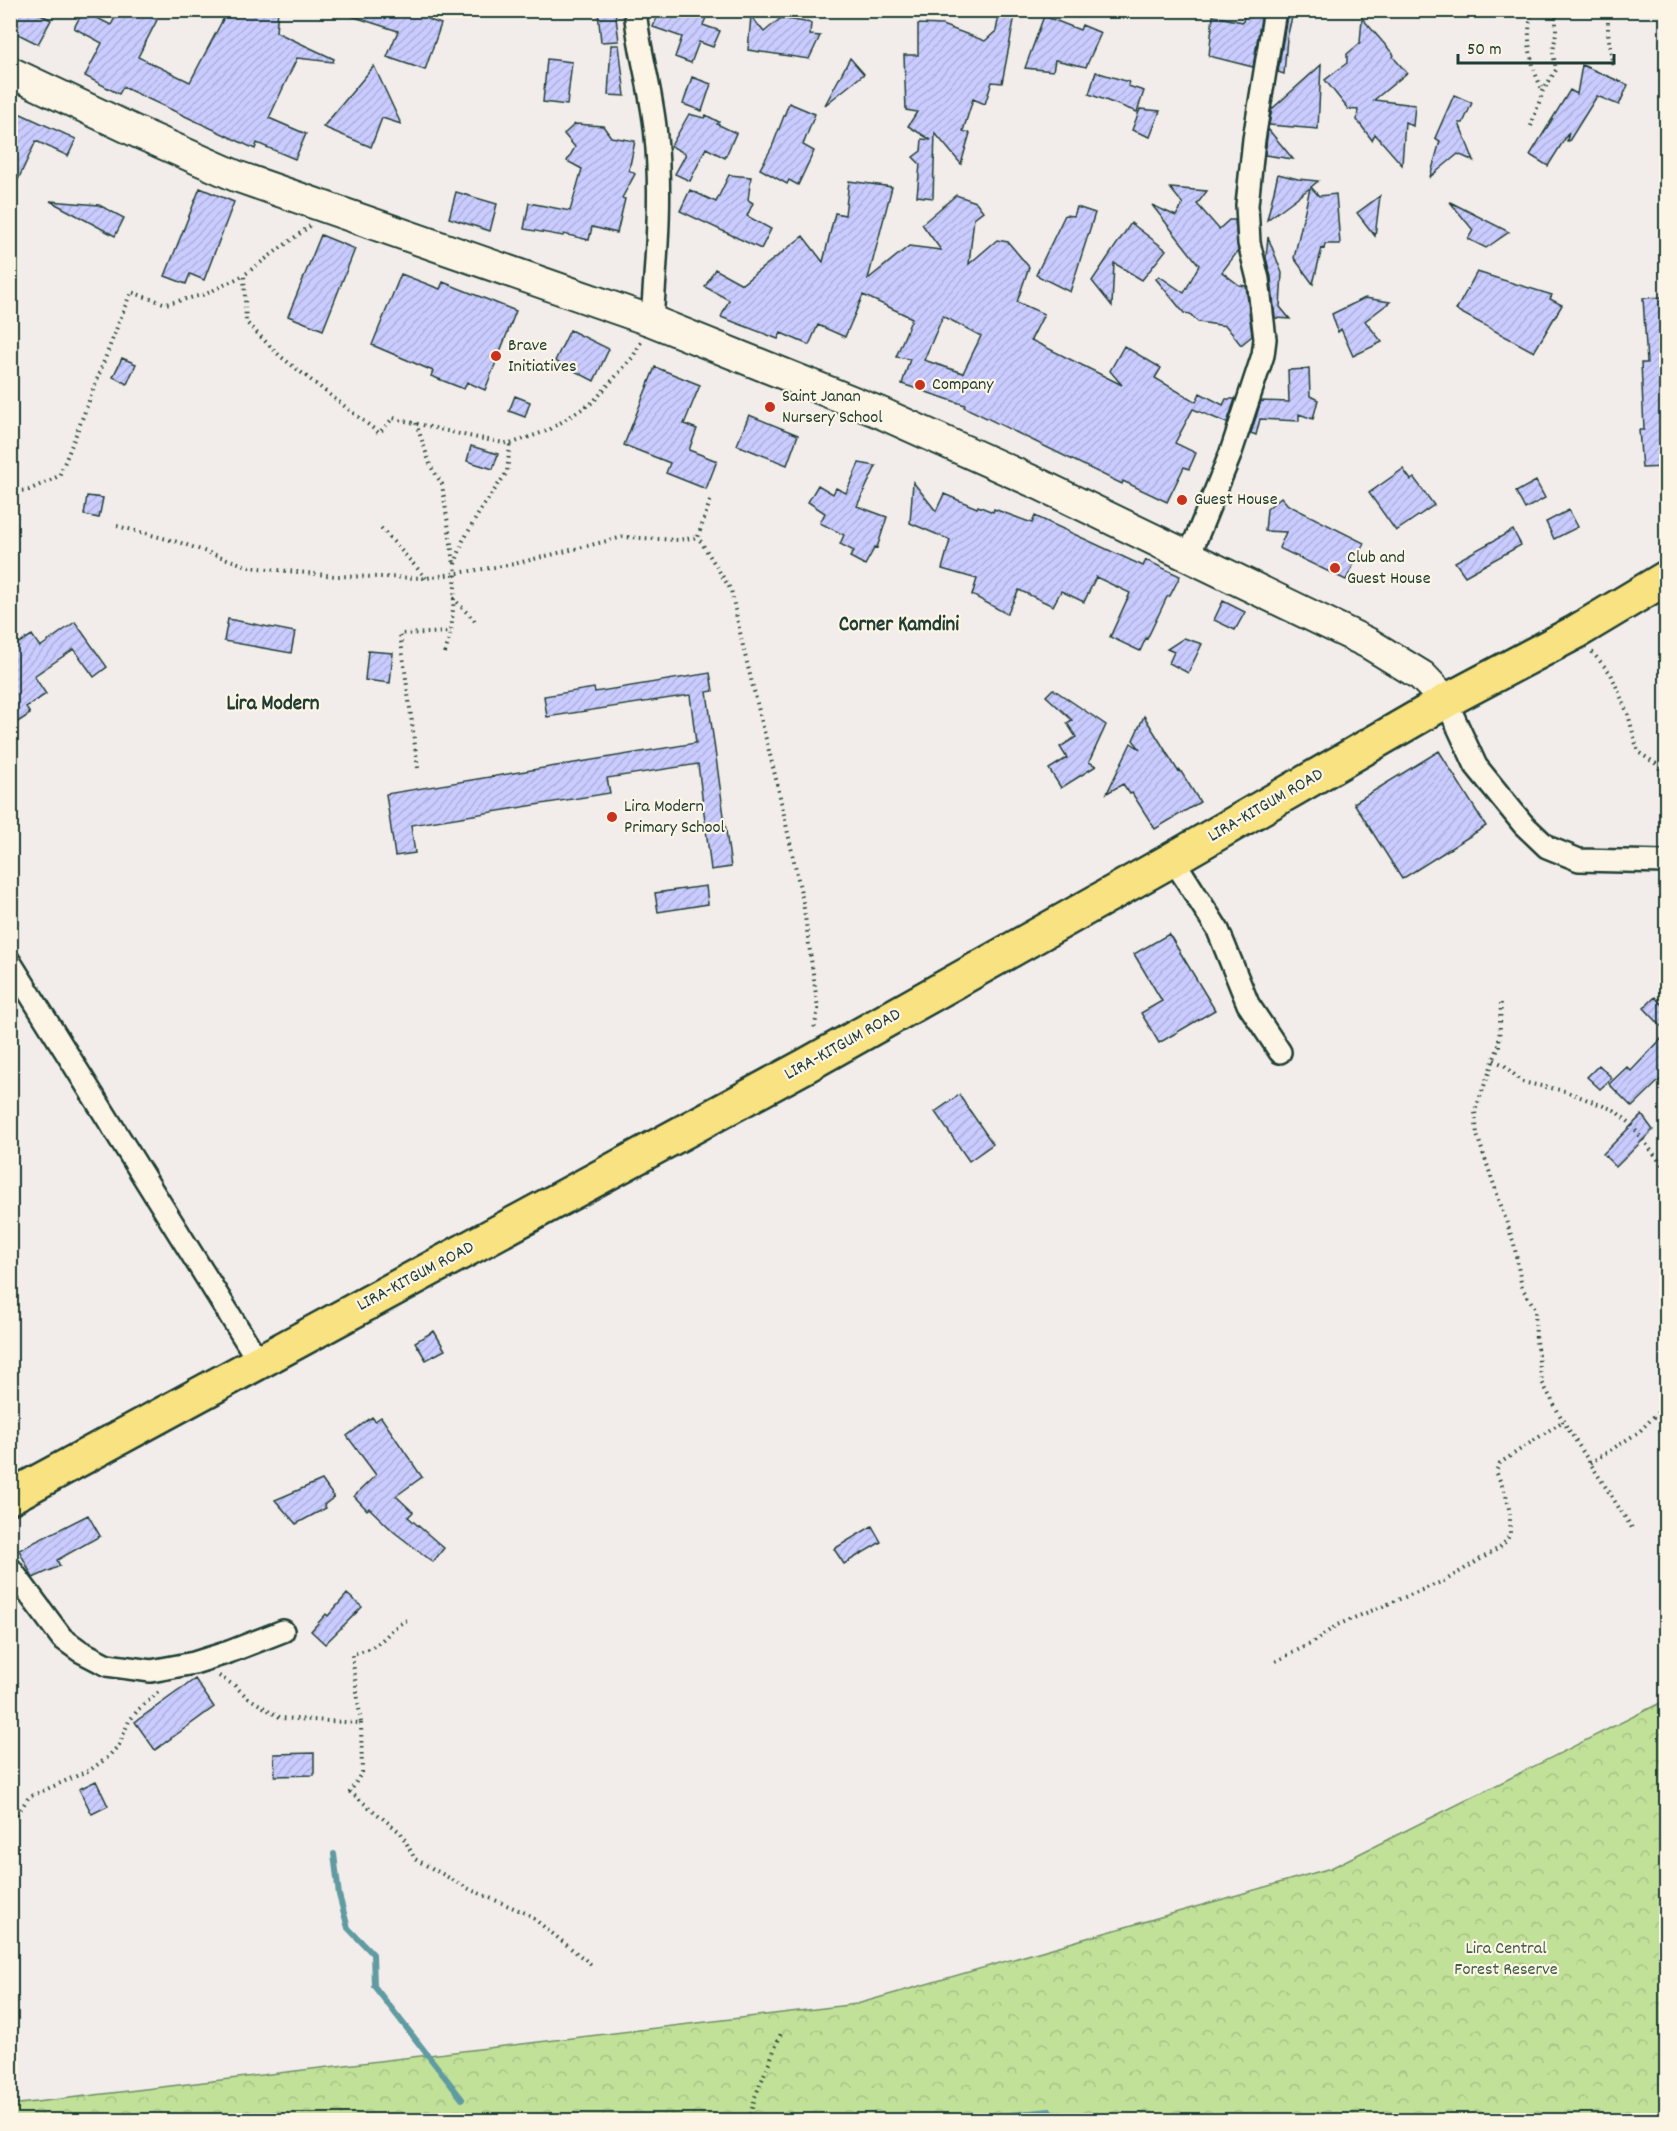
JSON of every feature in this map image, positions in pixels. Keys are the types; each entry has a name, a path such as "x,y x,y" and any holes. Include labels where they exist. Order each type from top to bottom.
{"main road":[{"name":"LIRA-KITGUM ROAD","path":"10,1497 806,1066 1173,859 1446,701 1576,632 1666,578"}],"street":[{"path":"635,10 637,34 656,134 659,174 652,321"},
{"path":"1189,556 1230,455 1263,355 1264,329 1258,279 1249,243 1247,205 1254,139 1275,10"},
{"path":"10,72 225,171 652,321 880,413 1041,485 1368,643 1422,676 1446,701 1476,766 1523,825 1547,847 1579,860 1666,862"},
{"path":"1173,859 1218,930 1248,1004 1280,1052"},
{"path":"10,962 259,1362"},
{"path":"10,1568 62,1638 80,1651 107,1665 151,1671 229,1652 284,1631"}],"path":[{"path":"1533,10 1529,23 1532,62 1543,92"},
{"path":"1531,126 1543,92 1556,70 1553,52 1556,10"},
{"path":"1608,10 1608,32 1613,68"},
{"path":"10,492 28,490 59,476 131,292 166,304 206,294 244,274 332,210"},
{"path":"244,274 246,322 280,356 379,433 393,418 510,444 549,430 593,402 633,357 652,321"},
{"path":"416,423 431,467 442,484 455,564 451,632 445,653"},
{"path":"455,564 463,541 480,510 507,472 510,444"},
{"path":"698,537 711,501"},
{"path":"117,526 178,542 249,567 335,576 427,578 514,564 623,537 678,540 698,537"},
{"path":"381,528 427,578"},
{"path":"698,537 731,590 803,902 818,1009 806,1066"},
{"path":"453,598 475,621"},
{"path":"418,768 400,634 451,632"},
{"path":"1576,632 1611,674 1628,714 1638,752 1655,763 1666,776"},
{"path":"1501,1003 1499,1045 1475,1111 1477,1136 1514,1244 1522,1288 1535,1308 1536,1341 1542,1382 1563,1421 1632,1528"},
{"path":"1494,1059 1504,1065 1522,1083 1564,1091 1614,1110 1630,1122 1666,1170"},
{"path":"1590,1463 1639,1432 1666,1404"},
{"path":"1276,1661 1312,1643 1337,1625 1446,1580 1499,1548 1510,1533 1507,1498 1496,1471 1500,1463 1563,1421"},
{"path":"410,1619 399,1623 371,1648 352,1655 362,1723 362,1772 350,1792 401,1833 415,1859 471,1890 528,1914 593,1966"},
{"path":"194,1662 281,1718 362,1723"},
{"path":"10,1824 29,1797 90,1770 107,1758 119,1745 129,1721 162,1689"},
{"path":"749,2121 755,2097 782,2031"}],"green space":[{"name":"Lira Central Forest Reserve","path":"1666,1700 1666,2120 11,2120 11,2105 857,2004 1331,1868"}],"building":[{"path":"10,10 33,10 51,20 38,44 10,30"},
{"path":"119,10 139,10 157,20 138,57 190,82 228,10 278,10 276,32 334,59 333,62 297,58 269,118 306,134 295,159 257,143 255,149 123,87 119,94 85,76 102,43 74,28 83,11 111,25"},
{"path":"346,10 437,10 427,19 441,24 425,70 387,57 398,31 345,14"},
{"path":"615,10 619,41 601,42 598,12"},
{"path":"660,10 709,10 703,25 720,31 713,47 699,42 691,63 675,57 682,37 653,27"},
{"path":"1000,10 1016,10 1002,83 992,82 985,104 973,99 963,131 970,133 961,164 935,133 933,198 917,196 920,164 913,157 921,151 922,139 931,140 908,126 917,112 906,110 904,55 918,55 918,24 942,25 985,41 996,31"},
{"path":"1245,10 1262,12 1253,67 1209,56 1213,16 1243,22"},
{"path":"751,16 764,32 781,18 811,23 810,35 820,36 809,59 748,50"},
{"path":"1044,16 1080,30 1082,25 1101,33 1086,67 1055,60 1053,71 1025,68"},
{"path":"1287,16 1292,17 1287,38 1284,74 1278,72"},
{"path":"1362,18 1407,73 1374,100 1415,105 1413,126 1405,122 1402,165 1375,134 1372,140 1357,120 1358,110 1348,109 1325,80 1347,63 1347,54 1360,43"},
{"path":"611,45 619,45 625,96 608,95"},
{"path":"850,58 864,74 825,105"},
{"path":"547,59 572,62 567,105 543,102"},
{"path":"1321,65 1318,129 1269,125 1272,109"},
{"path":"1582,65 1628,85 1619,105 1597,96 1569,141 1567,141 1569,132 1548,166 1530,155 1570,90 1577,94"},
{"path":"374,66 401,124 382,118 371,147 323,127"},
{"path":"1096,72 1129,82 1128,86 1144,91 1137,112 1089,94"},
{"path":"692,77 711,84 702,111 683,104"},
{"path":"1454,95 1472,103 1463,123 1459,123 1474,161 1458,154 1430,177 1440,141 1435,138"},
{"path":"789,103 815,114 803,145 814,151 798,185 789,180 787,184 760,169 772,147"},
{"path":"10,109 76,139 68,156 36,141 10,197"},
{"path":"1140,109 1160,111 1150,137 1132,130"},
{"path":"689,114 704,118 706,115 719,122 717,124 736,133 725,158 706,148 690,181 675,174 686,154 671,146"},
{"path":"575,124 603,126 611,137 635,141 629,170 635,174 622,198 625,199 617,233 592,227 589,240 524,229 529,203 570,211 582,169 567,161 575,147 564,134"},
{"path":"1268,129 1293,159 1265,155"},
{"path":"1278,174 1318,181 1311,187 1319,196 1336,194 1340,244 1325,244 1324,249 1322,248 1313,284 1294,258 1310,188 1267,220"},
{"path":"729,175 751,177 748,200 753,203 747,216 771,229 761,249 680,211 690,190 716,202"},
{"path":"849,181 892,187 868,279 909,246 941,250 922,224 956,195 976,202 983,211 974,218 969,264 997,240 1008,242 1029,267 1017,302 1044,314 1031,340 1122,385 1110,371 1124,346 1161,368 1155,378 1196,402 1200,393 1223,405 1226,399 1235,399 1227,423 1193,409 1175,443 1196,453 1189,469 1184,467 1167,502 1123,481 1122,484 964,407 965,405 902,384 910,359 896,357 912,318 863,295 845,337 818,325 809,345 781,333 778,339 721,317 729,300 705,287 715,269 742,284 803,236 823,262 835,213 845,215","holes":["943,316 981,336 963,373 924,360"]},
{"path":"200,188 234,202 204,280 190,274 186,284 165,276"},
{"path":"1170,188 1207,191 1197,204 1219,229 1229,220 1235,220 1238,251 1222,272 1239,285 1246,286 1252,336 1241,345 1226,326 1198,322 1190,314 1184,313 1156,279 1159,276 1184,293 1199,265 1152,205 1176,216 1183,204"},
{"path":"456,192 497,204 490,231 449,218"},
{"path":"1380,196 1375,236 1357,213"},
{"path":"50,201 99,205 124,218 115,236"},
{"path":"1450,202 1509,232 1486,248 1468,239 1473,230"},
{"path":"1077,207 1095,213 1070,292 1036,275 1065,215 1074,216"},
{"path":"1131,223 1166,250 1142,280 1114,263 1112,306 1092,281"},
{"path":"321,235 355,249 323,330 288,316"},
{"path":"1268,237 1282,273 1280,307 1290,319 1275,318 1271,277 1266,258"},
{"path":"1477,272 1552,295 1550,299 1562,305 1534,352 1456,310"},
{"path":"401,274 440,289 443,282 516,311 485,390 467,382 464,389 431,376 433,371 372,345"},
{"path":"1666,297 1666,467 1642,468 1639,430 1644,430 1641,363 1647,363 1643,298"},
{"path":"1365,298 1390,302 1365,321 1382,342 1353,356 1341,329 1338,332 1332,314"},
{"path":"570,330 609,349 594,381 555,361"},
{"path":"122,358 136,364 127,384 113,377"},
{"path":"655,367 700,385 684,424 697,429 689,450 717,461 706,489 666,473 670,463 624,445"},
{"path":"1309,369 1310,396 1318,400 1313,419 1299,414 1299,421 1260,419 1256,435 1251,433 1261,401 1289,402 1288,370"},
{"path":"515,396 530,402 525,417 509,411"},
{"path":"749,415 798,435 787,465 737,445"},
{"path":"471,446 498,454 493,469 467,461"},
{"path":"859,463 876,466 857,506 887,517 877,548 875,547 865,565 850,557 854,551 840,544 844,535 820,523 825,513 808,502 818,485 833,494 836,488 846,493"},
{"path":"1403,469 1411,480 1414,478 1434,505 1396,531 1369,493"},
{"path":"1536,481 1545,498 1525,509 1516,492"},
{"path":"913,482 936,511 944,494 977,508 978,506 993,512 994,509 1032,523 1035,516 1143,566 1146,560 1180,576 1140,651 1110,637 1130,593 1096,577 1084,602 1061,591 1053,606 1019,590 1007,614 972,595 977,579 942,569 950,540 910,523"},
{"path":"87,496 103,498 99,518 84,515"},
{"path":"1281,497 1288,505 1364,543 1346,580 1279,548 1286,532 1265,531 1267,509"},
{"path":"1569,510 1578,527 1554,539 1546,522"},
{"path":"1513,530 1521,545 1465,576 1455,562"},
{"path":"1223,601 1245,612 1235,630 1214,620"},
{"path":"228,619 295,632 291,653 224,641"},
{"path":"75,622 107,667 94,677 74,649 34,676 46,694 26,707 30,714 10,727 10,648 32,635 40,647"},
{"path":"1184,638 1202,644 1188,673 1169,663 1174,652 1167,649"},
{"path":"368,651 393,653 390,683 365,680"},
{"path":"710,673 713,691 707,692 731,867 711,870 698,764 607,778 610,793 411,825 415,853 395,856 386,794 696,743 690,695 547,717 544,696 594,688 595,692"},
{"path":"1053,689 1106,725 1089,762 1096,766 1061,788 1049,769 1067,758 1060,747 1076,737 1067,723 1072,720 1046,696"},
{"path":"1144,716 1200,802 1155,829 1132,793 1130,794 1123,784 1107,793 1131,743 1140,749 1133,740"},
{"path":"1439,751 1486,826 1402,879 1354,803"},
{"path":"706,886 708,904 658,912 655,893"},
{"path":"1169,934 1215,1010 1159,1043 1141,1013 1162,1001 1134,954"},
{"path":"1655,997 1666,1009 1666,1031 1644,1008"},
{"path":"1666,1034 1666,1074 1632,1107 1609,1084 1627,1067 1631,1071"},
{"path":"1599,1065 1612,1078 1600,1089 1587,1077"},
{"path":"959,1095 993,1144 969,1161 935,1112"},
{"path":"1642,1115 1653,1130 1616,1167 1603,1154"},
{"path":"434,1331 445,1350 426,1360 415,1342"},
{"path":"372,1417 375,1421 381,1417 422,1477 396,1496 413,1512 408,1517 444,1548 433,1562 394,1532 369,1508 367,1510 354,1496 376,1475 347,1436"},
{"path":"322,1480 334,1497 324,1505 326,1508 296,1524 275,1500"},
{"path":"88,1515 100,1536 57,1560 60,1566 33,1578 19,1550"},
{"path":"872,1526 881,1542 844,1564 834,1549"},
{"path":"347,1594 362,1607 325,1644 311,1631"},
{"path":"195,1679 214,1707 155,1750 135,1722"},
{"path":"314,1753 314,1775 275,1776 274,1754"},
{"path":"96,1781 108,1806 92,1814 79,1789"}],"waterway":[{"path":"334,1854 339,1895 348,1928 373,1954 374,1986 462,2099"},
{"path":"959,2120 1050,2111"}],"place":[{"name":"Brave Initiatives","path":"496,356"},
{"name":"Company","path":"920,385"},
{"name":"Saint Janan Nursery School","path":"770,407"},
{"name":"Guest House","path":"1182,500"},
{"name":"Club and Guest House","path":"1335,568"},
{"name":"Lira Modern Primary School","path":"612,817"}],"district":[{"name":"Corner Kamdini","path":"899,626"},
{"name":"Lira Modern","path":"273,705"}]}
